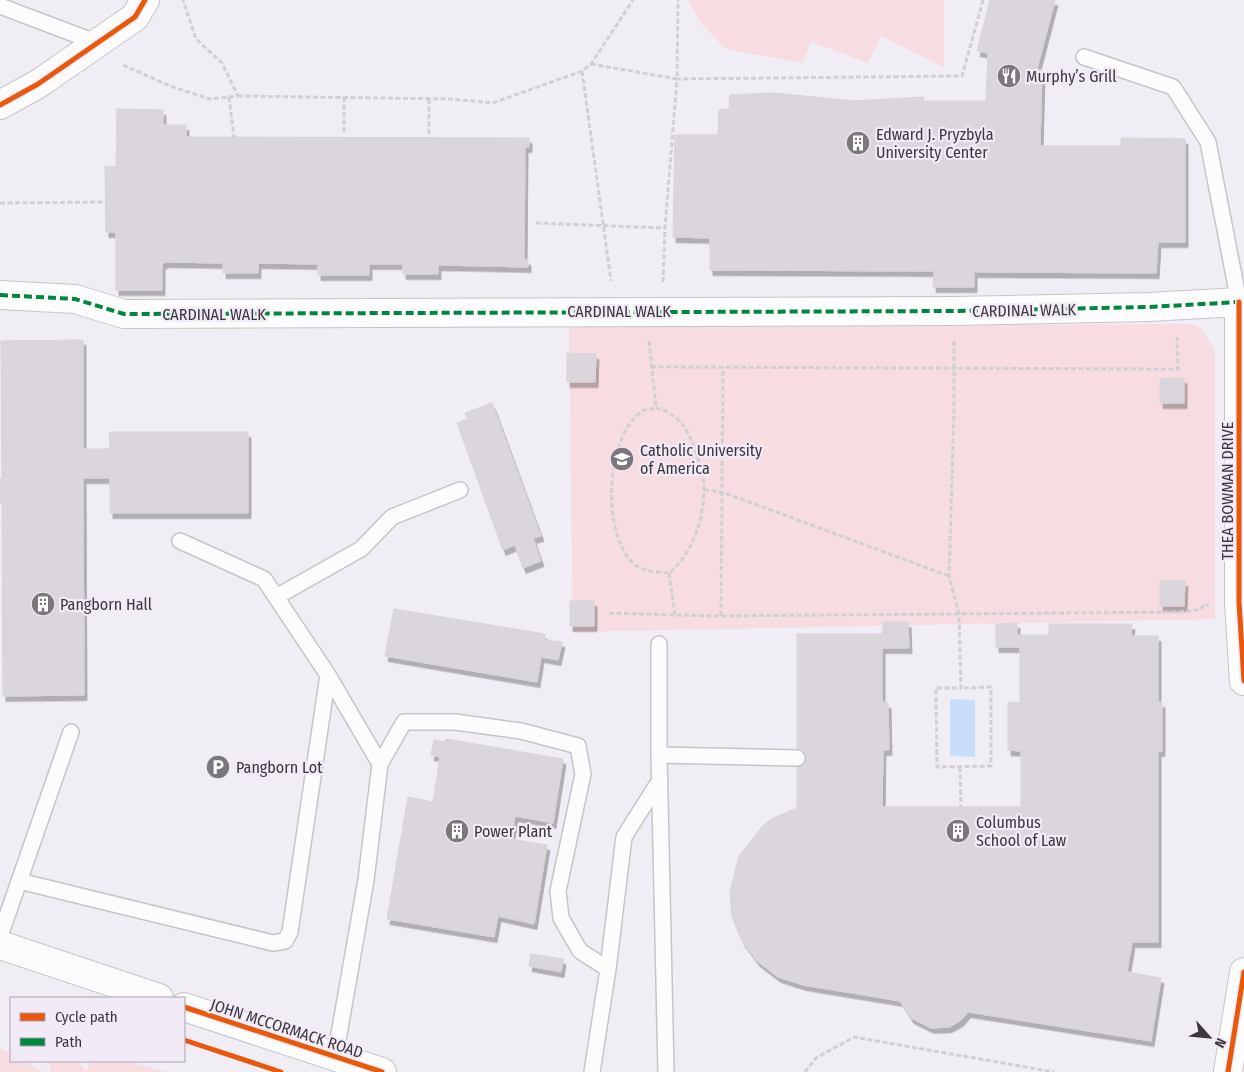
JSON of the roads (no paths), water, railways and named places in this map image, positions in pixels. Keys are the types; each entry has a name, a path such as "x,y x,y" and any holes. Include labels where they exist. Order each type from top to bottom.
{"street":[{"path":"0,105 38,84 135,17 145,0"},
{"name":"CARDINAL WALK","path":"0,295 75,299 124,314 616,310 954,311 1149,307 1240,302"},
{"name":"THEA BOWMAN DRIVE","path":"1240,302 1239,602 1244,681"},
{"path":"0,945 156,997"},
{"path":"1230,1072 1244,972"},
{"name":"JOHN MCCORMACK ROAD","path":"185,1007 382,1072"}],"lane":[{"path":"0,6 98,43"},
{"path":"1084,57 1173,87 1208,142 1240,302"},
{"path":"276,597 361,549 392,517 460,490"},
{"path":"180,541 264,580 328,675 380,764"},
{"path":"659,644 659,755 666,1072"},
{"path":"19,881 273,943 285,941 290,932 328,675"},
{"path":"336,1057 366,880 380,764 404,722 455,722 522,730 578,746 584,774 558,891 560,918 580,951 608,969"},
{"path":"0,936 71,732"},
{"path":"659,755 797,758"},
{"path":"592,1072 608,969 624,837 660,780"}],"water":[{"path":"950,699 975,700 975,757 950,756"}],"place":[{"name":"Murphy’s Grill","path":"1009,76"},
{"name":"Edward J. Pryzbyla University Center","path":"858,143"},
{"name":"Catholic University of America","path":"622,459"},
{"name":"Pangborn Hall","path":"43,604"},
{"name":"Pangborn Lot","path":"218,767"},
{"name":"Power Plant","path":"457,831"},
{"name":"Columbus School of Law","path":"958,831"}]}
